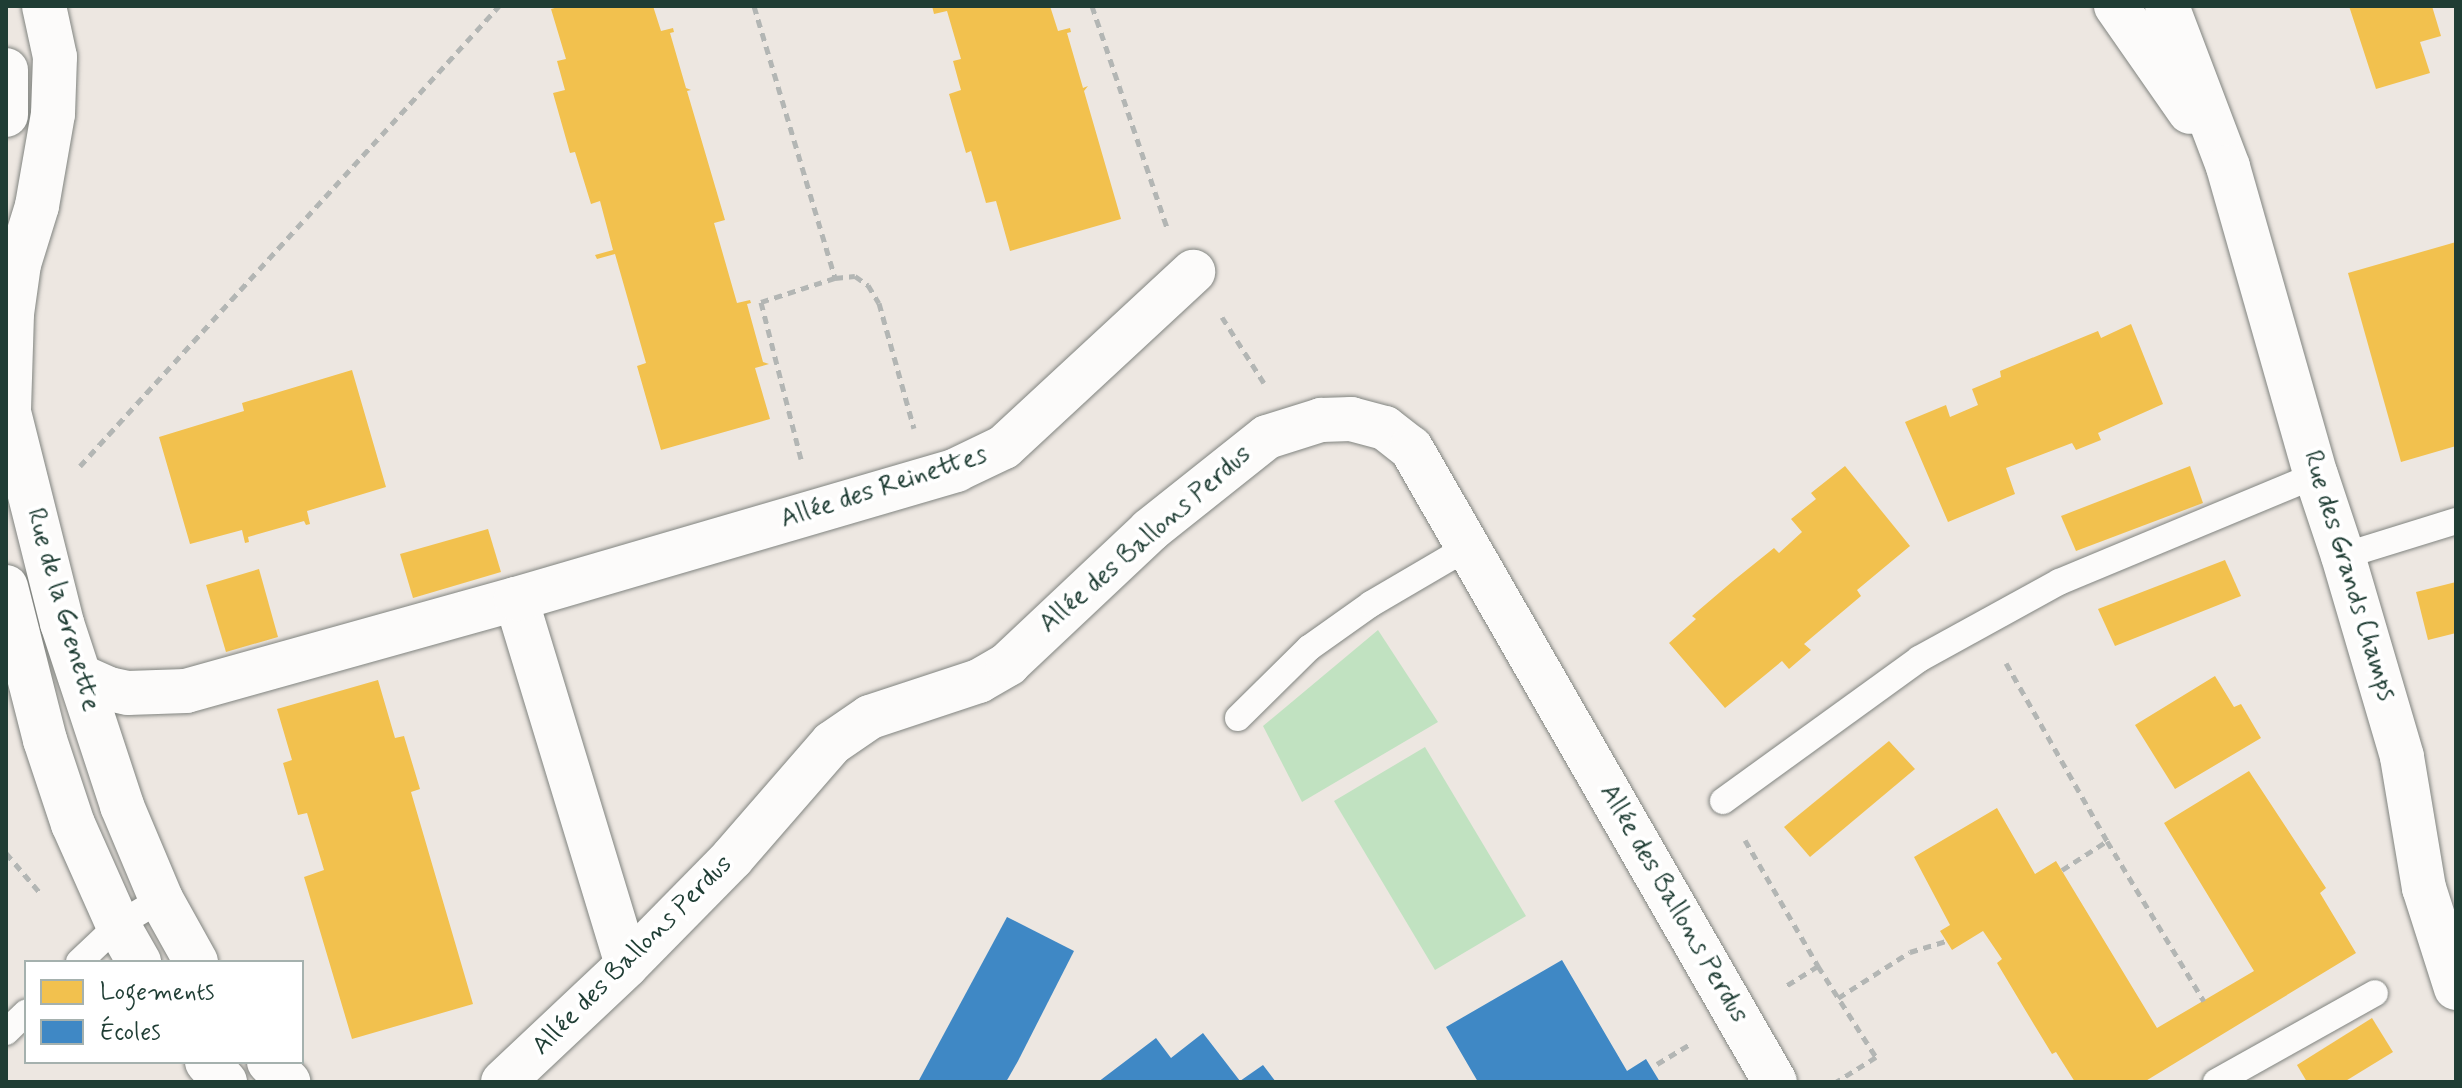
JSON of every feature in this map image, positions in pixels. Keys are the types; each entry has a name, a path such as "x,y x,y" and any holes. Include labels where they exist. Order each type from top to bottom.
{"street":[{"name":"Rue de la Grenette","path":"44,6 55,57 53,114 37,206 19,264 8,370 9,412 34,517 122,806 161,899 195,960"},
{"name":"Rue des Grands Champs","path":"2116,6 2228,167"},
{"name":"Rue des Grands Champs","path":"2167,6 2228,167 2316,475 2343,556 2402,757 2424,888 2456,988"},
{"path":"6,70 6,115"},
{"name":"Allée des Reinettes","path":"80,676 128,693 186,691 516,599 979,461 1004,447 1193,272"},
{"name":"Allée des Ballons Perdus","path":"503,1082 627,965 732,858 832,743 870,717 979,681 1008,664 1150,530 1267,437 1321,420 1351,419 1385,428 1411,448 1775,1082"},
{"name":"Rue de la Grenette","path":"6,587 45,740 85,853 129,944"},
{"path":"516,599 627,965"},
{"path":"209,1064 225,1082"},
{"path":"271,1064 288,1082"}],"lane":[{"path":"1723,801 1919,659 2059,582 2316,475"},
{"path":"2343,556 2456,521"},
{"path":"1238,718 1309,648 1371,604 1468,547"},
{"path":"85,960 129,944 161,899"},
{"path":"2216,1082 2375,993"},
{"path":"6,1032 24,1015"}],"path":[{"path":"34,517 499,6"},
{"path":"754,6 835,278"},
{"path":"1092,6 1174,251 1193,272 1293,427"},
{"path":"814,511 761,302 835,278 855,276 868,285 879,303 927,478"},
{"path":"1984,624 2107,841 2204,1001"},
{"path":"2062,870 2107,841"},
{"path":"6,853 46,898"},
{"path":"1838,998 1910,952 1947,941"},
{"path":"1818,966 1876,1057 1836,1082"}],"green space":[{"path":"1378,630 1438,722 1302,802 1263,726"},
{"path":"1425,747 1526,916 1435,970 1334,801"}],"building: Logements":[{"path":"562,6 653,6 661,31 673,28 674,32 670,33 686,88 691,90 687,91 725,220 714,223 737,303 750,300 751,303 747,304 763,362 769,364 755,368 770,419 661,450 637,366 646,363 615,254 597,259 595,255 613,250 600,201 591,204 575,152 570,153 553,93 565,90 557,61 566,59 551,9"},
{"path":"932,6 1050,6 1058,31 1070,28 1071,32 1067,33 1083,88 1088,86 1084,91 1121,219 1010,251 996,201 986,203 971,151 966,153 949,94 961,90 953,61 961,59 947,11 934,14"},
{"path":"2349,6 2432,6 2441,36 2420,42 2430,73 2376,89"},
{"path":"2456,242 2456,446 2401,462 2348,273"},
{"path":"2131,324 2163,404 2098,433 2101,440 2076,450 2072,443 2006,468 2015,494 1948,522 1905,422 1946,405 1950,417 1978,405 1972,389 2001,377 2000,371 2098,331 2101,338"},
{"path":"352,370 386,487 307,511 310,524 306,525 304,521 248,537 249,542 245,543 242,530 190,544 159,437 244,411 242,403"},
{"path":"1845,466 1910,546 1857,590 1861,596 1804,644 1811,650 1789,669 1782,661 1725,708 1669,643 1696,619 1692,616 1733,581 1774,548 1779,553 1802,532 1791,519 1816,499 1811,493"},
{"path":"2190,466 2203,503 2076,551 2061,516"},
{"path":"488,529 501,572 413,598 400,554"},
{"path":"2225,560 2241,596 2115,646 2098,609"},
{"path":"259,569 278,637 226,652 206,585"},
{"path":"2456,582 2456,633 2428,640 2416,592"},
{"path":"2215,676 2234,707 2241,704 2261,738 2175,789 2135,725"},
{"path":"378,680 395,738 404,736 420,789 411,792 473,1004 352,1039 304,877 324,870 307,813 298,815 283,763 292,760 277,709"},
{"path":"1889,741 1915,769 1810,857 1784,827"},
{"path":"2249,771 2326,888 2320,893 2356,953 2144,1082 2075,1082 2056,1052 2052,1054 1997,963 2002,959 1983,931 1952,950 1940,931 1950,925 1914,857 1997,808 2035,874 2056,861 2157,1028 2254,971 2164,823"},
{"path":"2372,1018 2393,1052 2344,1082 2307,1082 2297,1065"}],"building: Écoles":[{"path":"1007,917 1074,951 1018,1061 1006,1082 918,1082"},
{"path":"1562,960 1627,1071 1646,1059 1660,1082 1478,1082 1446,1027"},
{"path":"1203,1033 1240,1081 1263,1065 1276,1082 1098,1082 1156,1038 1171,1058"}]}
